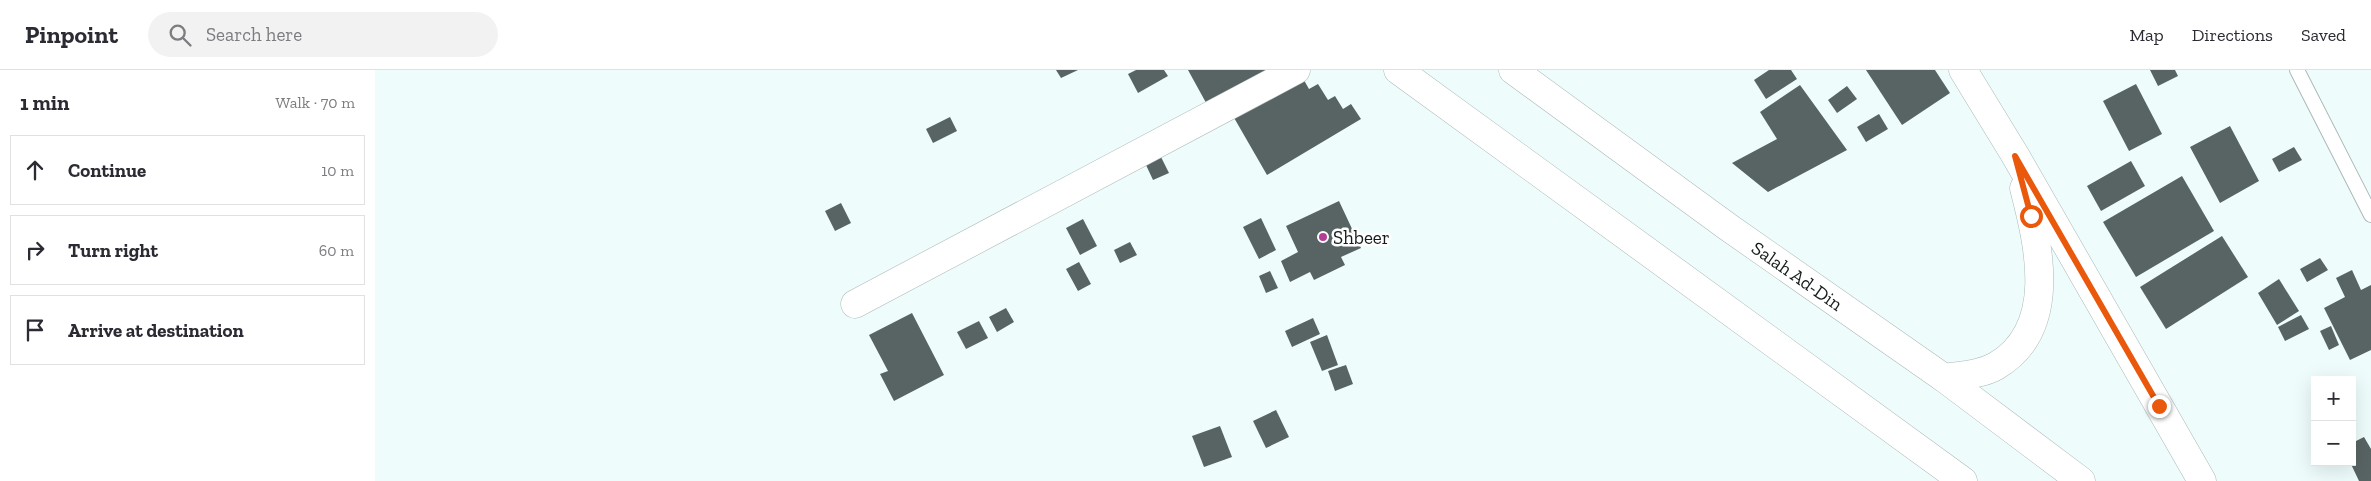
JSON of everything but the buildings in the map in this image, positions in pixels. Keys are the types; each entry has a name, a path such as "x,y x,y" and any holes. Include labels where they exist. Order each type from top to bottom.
{"main road":[{"path":"855,304 1296,70"},
{"path":"1398,70 1963,481"},
{"name":"Salah Ad-Din","path":"1513,70 1728,227 1944,378 2081,481"},
{"path":"1963,70 2015,156 2202,481"},
{"path":"1944,378 1975,374 1995,366 2016,350 2026,336 2035,314 2040,287 2039,257 2015,156"}],"lane":[{"path":"2297,70 2371,215"}],"place":[{"name":"Shbeer","path":"1323,237"}],"route":[{"path":"2031,216 2015,156 2159,406"}]}
